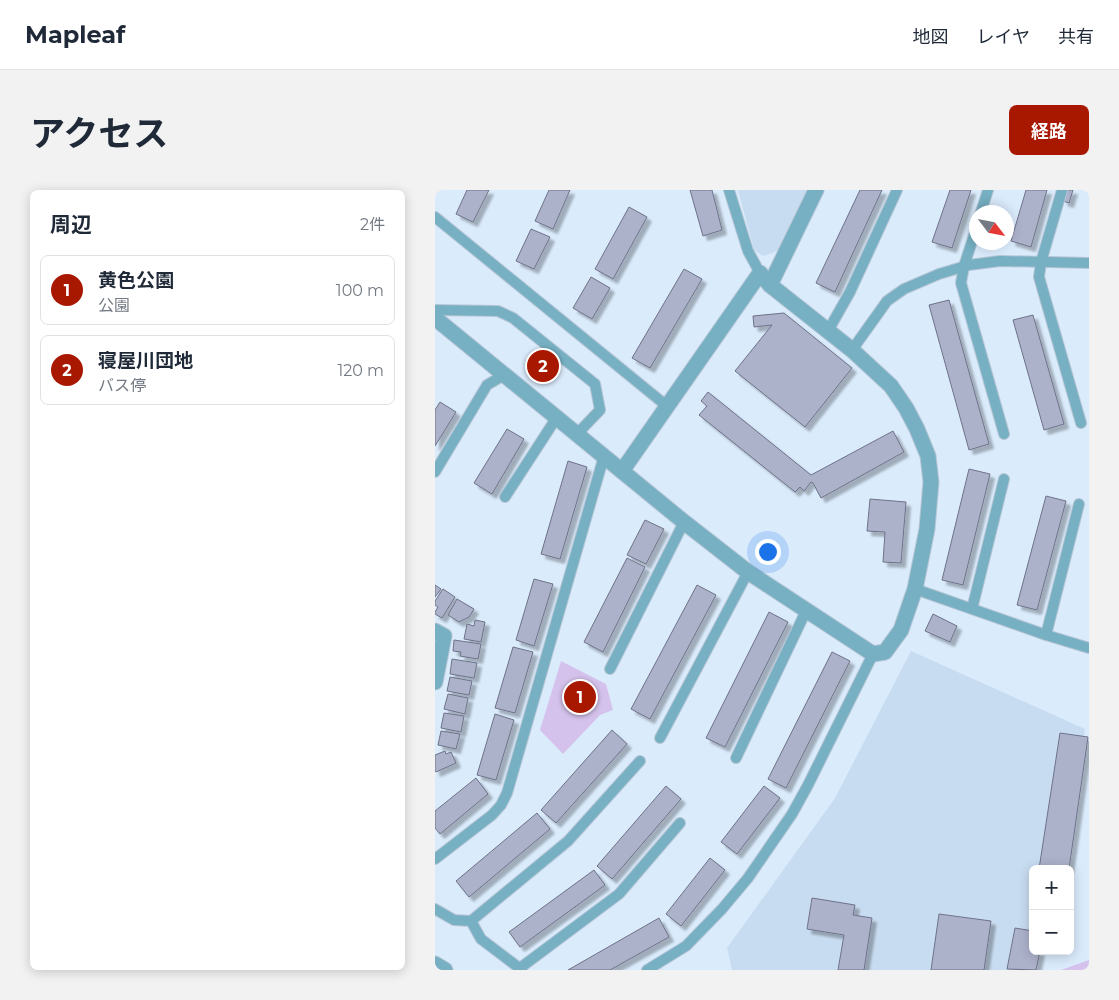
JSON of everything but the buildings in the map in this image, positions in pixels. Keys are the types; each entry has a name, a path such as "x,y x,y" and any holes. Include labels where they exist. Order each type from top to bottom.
{"street":[{"path":"622,471 765,279 816,190"},
{"path":"436,319 748,572 873,654 885,652 901,630 915,589 927,529 931,482 928,456 906,408 891,386 852,350 765,279"},
{"path":"435,631 444,636 435,682"},
{"path":"435,964 445,970"}],"lane":[{"path":"729,190 747,251 765,279"},
{"path":"828,331 850,292 897,190"},
{"path":"983,205 988,190"},
{"path":"1062,190 1041,262 1039,277 1081,423"},
{"path":"435,217 668,407"},
{"path":"969,249 963,266 961,283 1004,434"},
{"path":"852,350 887,301 904,289 939,274 963,266 1000,260 1089,263"},
{"path":"436,319 498,311 513,318 595,384 600,410 577,434"},
{"path":"435,472 487,385 504,375"},
{"path":"505,497 557,417"},
{"path":"435,859 492,815 501,805 507,793 604,456"},
{"path":"972,609 1004,479"},
{"path":"1046,635 1079,504"},
{"path":"610,668 684,522"},
{"path":"660,738 748,572"},
{"path":"915,589 1089,648"},
{"path":"736,758 806,611"},
{"path":"647,970 686,946 722,909 748,878 792,814 873,654"},
{"path":"435,909 454,920 471,921 568,842 640,761"},
{"path":"471,921 481,939 521,969 619,894 680,823"}],"shaded area":[{"path":"738,190 809,190 779,249 773,253 763,256 754,250"},
{"path":"911,651 1085,729 1062,865 1029,865 1029,955 1039,955 1033,970 732,970 727,948 835,798"},
{"path":"561,661 606,684 613,710 600,715 563,754 540,730"},
{"path":"1089,960 1089,970 1061,970"}],"place":[{"name":"寝屋川団地","path":"543,366"},
{"name":"黄色公園","path":"580,697"}]}
